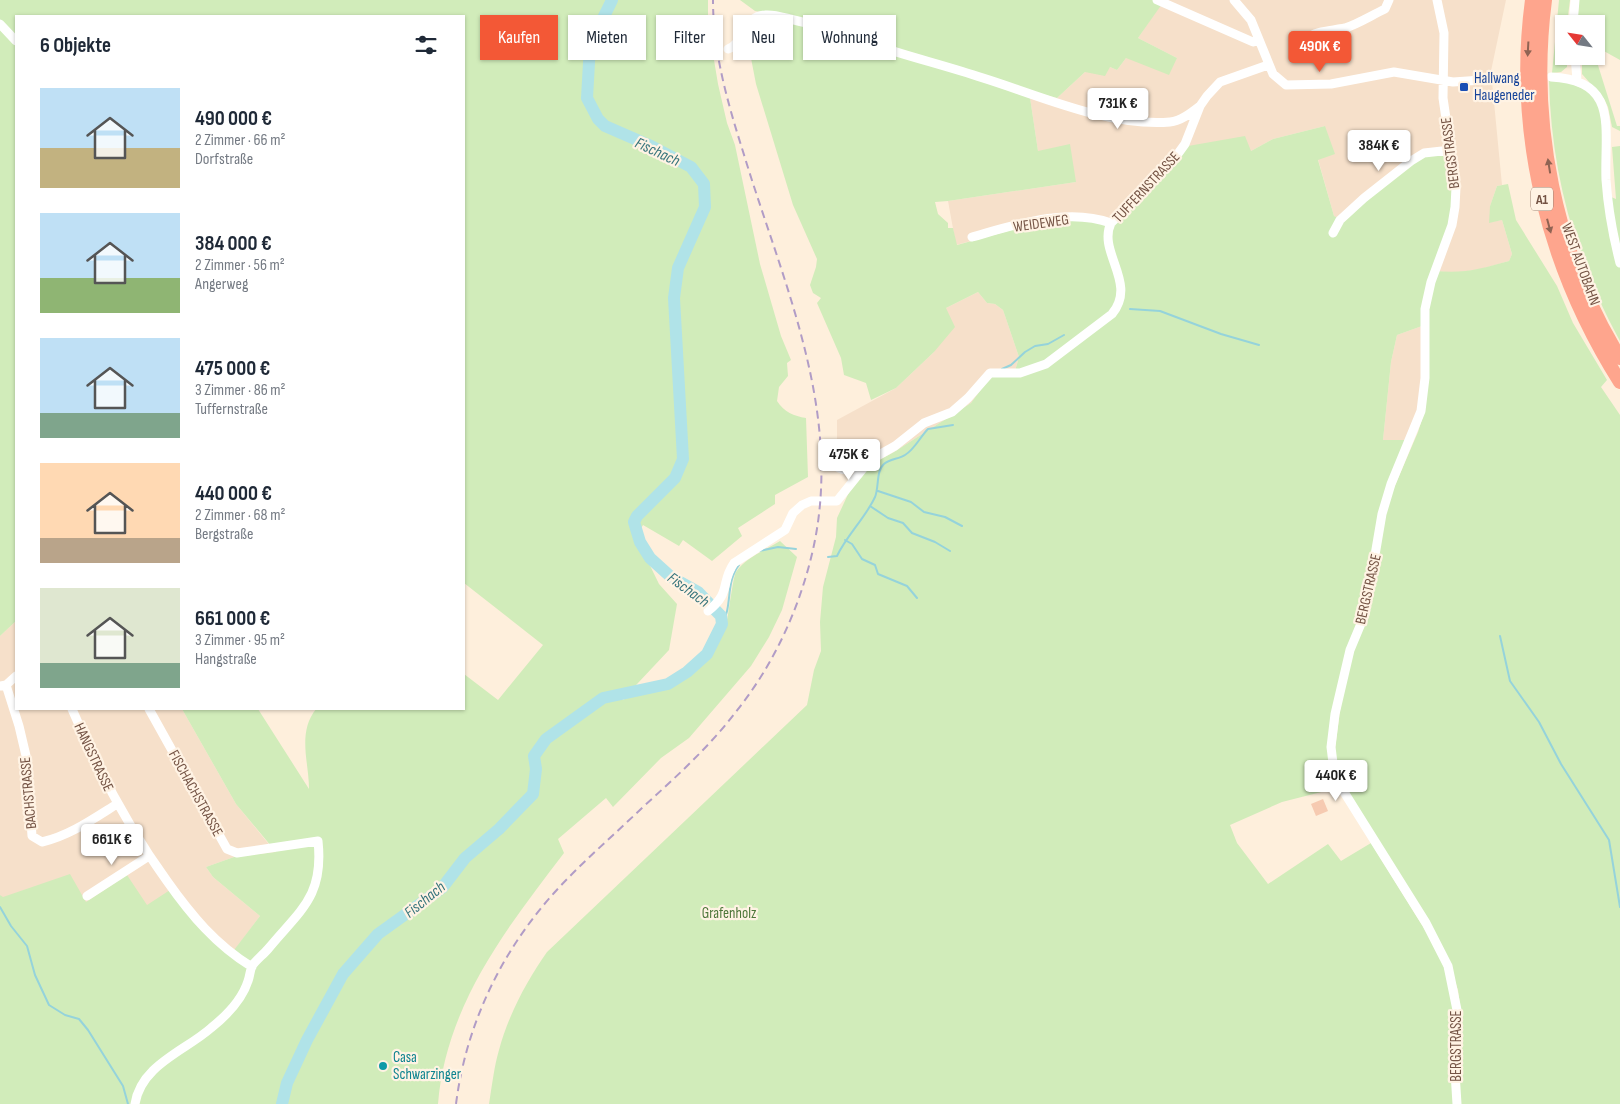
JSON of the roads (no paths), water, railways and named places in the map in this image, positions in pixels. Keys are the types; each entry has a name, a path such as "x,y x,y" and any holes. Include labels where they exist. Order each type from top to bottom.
{"highway":[{"name":"WEST AUTOBAHN","path":"1532,0 1528,57 1528,95 1530,134 1542,201 1563,271 1582,316 1620,382"},
{"name":"WEST AUTOBAHN","path":"1545,0 1540,78 1543,132 1552,184 1561,222 1583,284 1601,325 1620,358"}],"street":[{"path":"1157,0 1253,42 1259,40"},
{"path":"1234,0 1251,20 1268,65 1278,80 1290,86 1331,84 1394,72 1444,81 1464,82 1488,78 1511,78"},
{"path":"1306,39 1311,35 1333,28 1344,28 1385,9 1389,0"},
{"name":"BERGSTRASSE","path":"1437,0 1444,32 1443,98 1456,187 1455,207 1452,225 1431,282 1425,309 1425,378 1422,411 1391,484 1382,514 1365,614 1350,650 1343,674 1331,747 1334,771 1344,792 1426,924 1448,966 1457,1010 1458,1039 1455,1072 1457,1104"},
{"path":"1573,15 1575,0"},
{"path":"728,49 733,47 750,21 758,16 775,15 824,27 900,54 936,63 1093,113 1146,123 1173,122 1200,106"},
{"path":"0,24 15,41"},
{"name":"TUFFERNSTRASSE","path":"708,611 724,595 730,569 734,563 785,530 794,513 802,505 811,501 837,501 870,460 895,446 924,422 952,412 968,398 990,373 1020,373 1046,364 1112,314 1119,303 1121,291 1120,279 1108,242 1111,223 1172,162 1185,144 1200,106 1220,82 1268,65"},
{"path":"1576,65 1577,80"},
{"path":"1551,77 1577,80 1587,85 1598,95 1605,109 1608,119 1608,202 1620,263"},
{"path":"1333,234 1340,220 1364,198 1411,161 1424,153 1451,150"},
{"name":"WEIDEWEG","path":"972,237 1046,220 1084,217 1111,223"},
{"path":"834,464 843,471 870,460"},
{"path":"3,686 15,677"},
{"name":"BACHSTRASSE","path":"3,686 19,726 26,760 32,836 42,842 51,840 79,828 117,804"},
{"name":"HANGSTRASSE","path":"72,710 91,753 117,804 149,856 194,917 230,952 252,966"},
{"name":"FISCHACHSTRASSE","path":"150,710 227,849 238,853 318,841 320,856 318,877 312,897 299,916 252,966"},
{"path":"87,896 149,856"},
{"path":"135,1104 140,1090 162,1062 211,1029 231,1010 248,981 252,966"}],"waterway":[{"name":"Fischach","path":"282,1104 287,1083 307,1040 343,974 378,934 442,888 465,858 499,829 533,794 536,769 534,756 546,739 603,698 668,684 687,672 707,654 722,624 721,616 698,592 671,577 650,558 640,542 634,522 637,516 675,478 683,459 674,298 678,268 705,207 704,184 691,167 651,146 605,126 598,119 587,98 590,45 612,0"},
{"path":"1130,309 1160,311 1221,334 1259,345"},
{"path":"1002,369 1011,365 1025,352 1035,346 1048,344 1064,335"},
{"path":"828,557 837,556 871,504 875,497 881,467 889,461 909,452 928,429 953,425"},
{"path":"878,491 911,502 924,512 945,517 962,526"},
{"path":"870,506 888,518 903,523 912,533 935,542 950,551"},
{"path":"845,540 852,544 862,559 875,565 878,574 907,586 917,598"},
{"path":"759,551 778,547 796,549"},
{"path":"722,624 727,610 732,579 739,565"},
{"path":"1500,636 1510,681 1539,722 1561,764 1609,840 1620,907"},
{"path":"0,907 11,926 27,946 35,975 49,1005 65,1015 79,1019 88,1030 123,1086 128,1104"}],"railway":[{"path":"456,1104 468,1046 477,1018 502,965 518,940 554,893 587,859 691,762 735,713 761,677 782,639 791,620 811,558 820,506 821,455 816,404 793,305 728,100 719,61 713,0"}],"place":[{"name":"Hallwang Haugeneder","path":"1464,87"},
{"name":"Casa Schwarzinger","path":"383,1066"}],"park label":[{"name":"Grafenholz","path":"729,913"}]}
